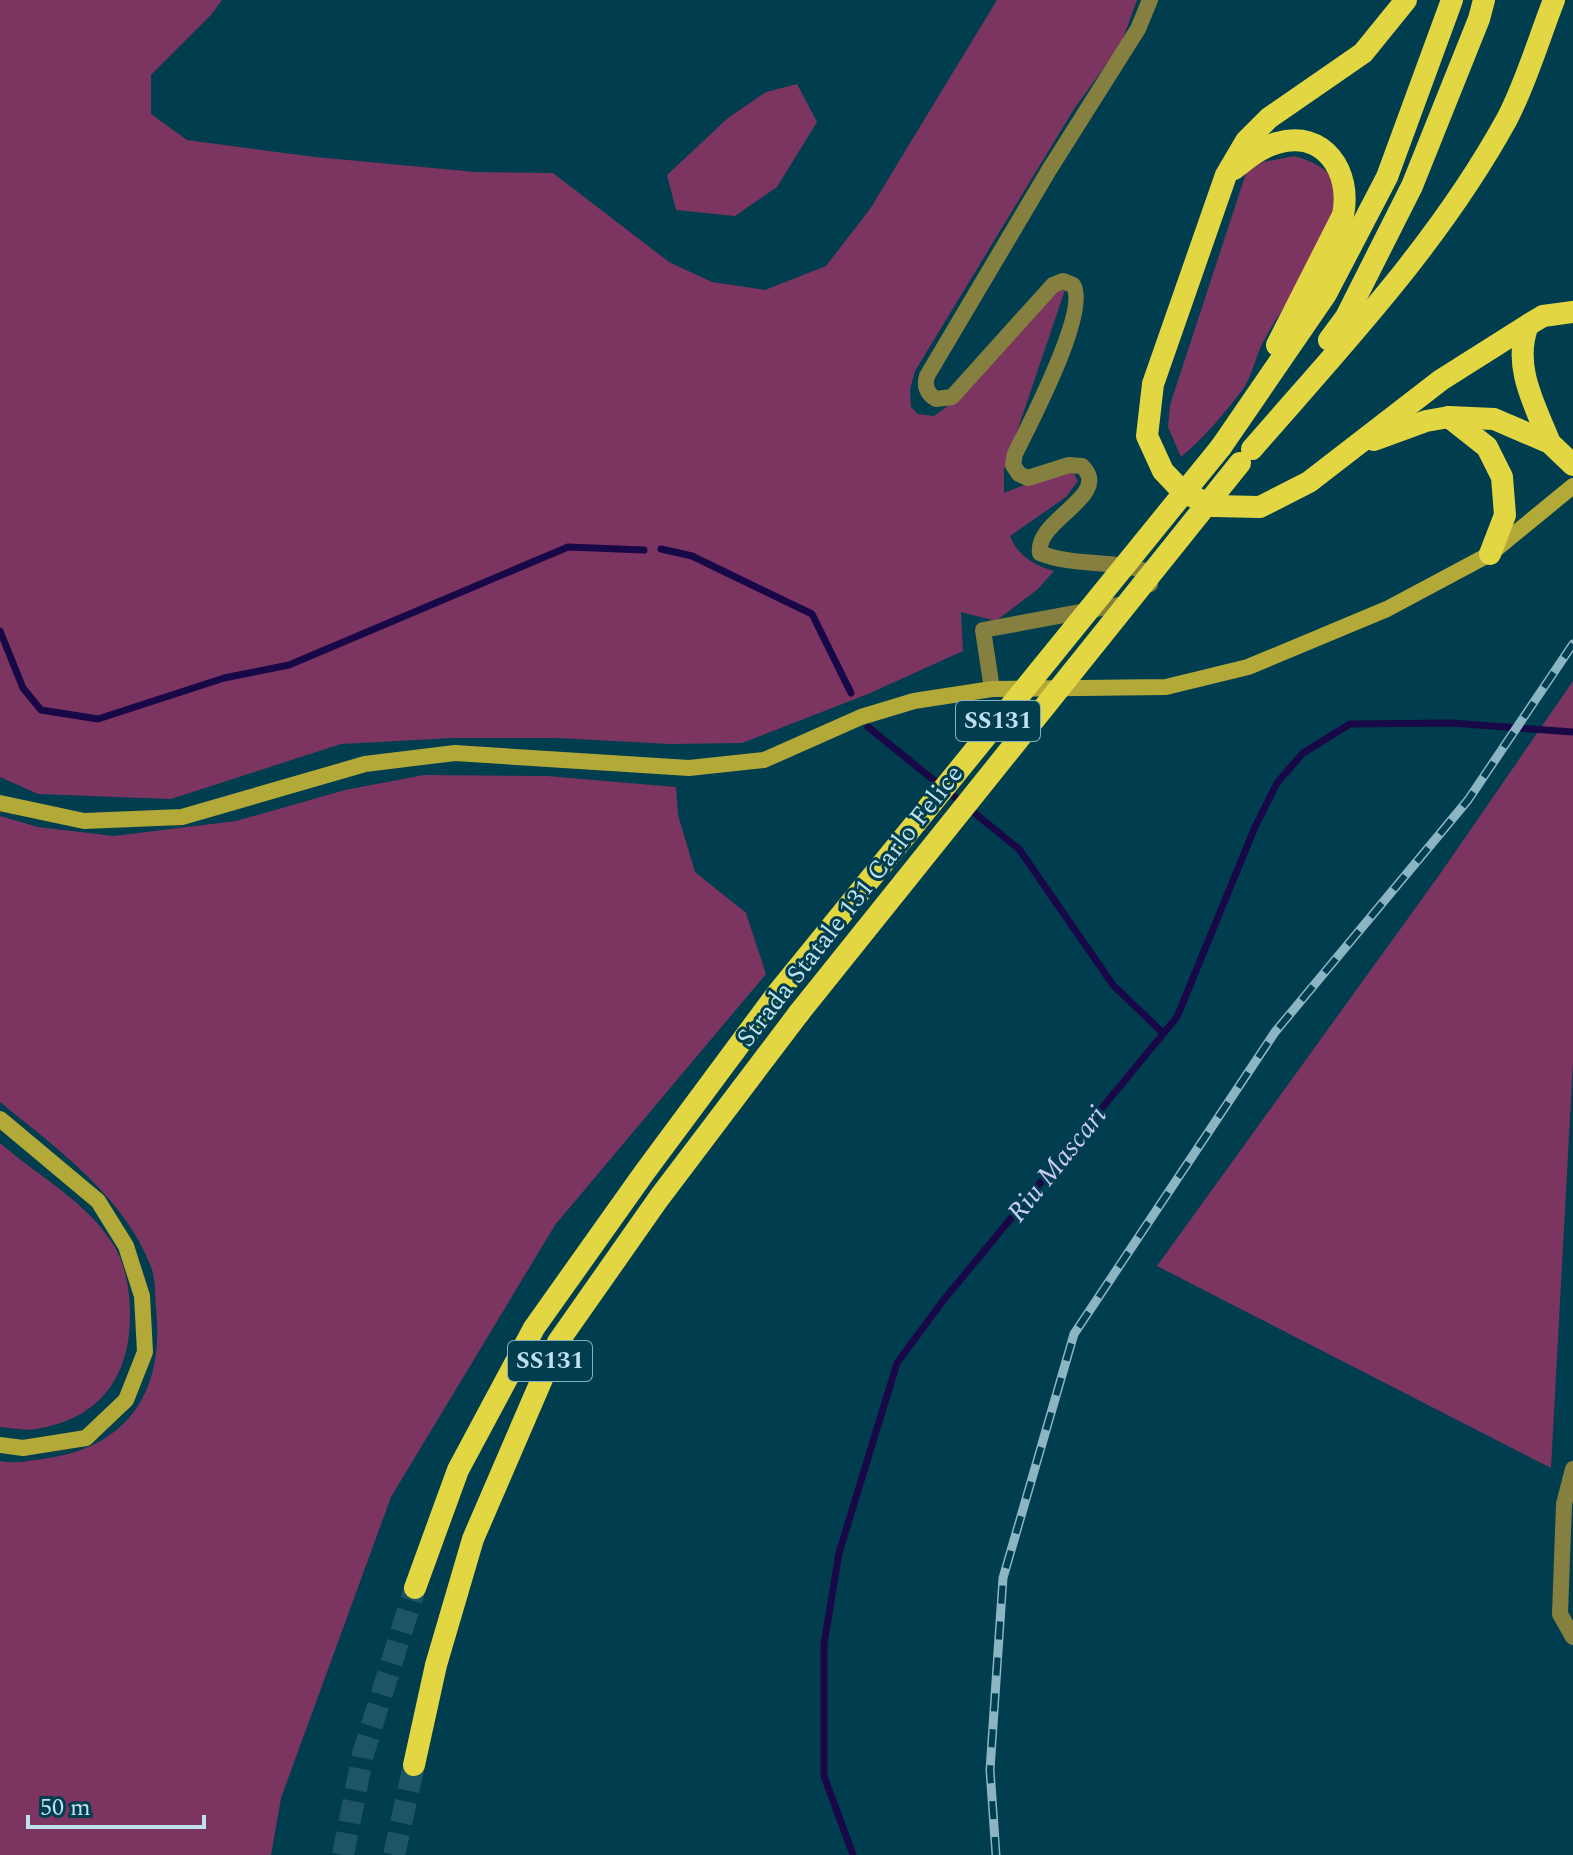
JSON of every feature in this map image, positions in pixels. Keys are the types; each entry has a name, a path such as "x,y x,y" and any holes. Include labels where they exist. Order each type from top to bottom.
{"highway":[{"path":"1406,0 1363,53 1279,111 1246,141 1226,175 1153,384 1147,436 1163,471 1183,492 1213,506 1260,507 1309,482 1441,380 1528,325 1543,316 1573,312"},
{"name":"Strada Statale 131 Carlo Felice","path":"415,1588 458,1470 534,1328 776,995 1226,440 1326,294 1387,177 1452,0"},
{"name":"Strada Statale 131 Carlo Felice","path":"414,1765 436,1665 473,1539 558,1342 659,1198 799,1013 1246,456 1346,317 1412,186 1484,0"},
{"path":"1246,456 1408,270 1461,195 1509,116 1554,0"},
{"path":"1226,175 1267,146 1294,140 1309,144 1332,158 1345,183 1346,199 1343,215 1226,440"},
{"path":"1528,325 1521,342 1521,362 1550,443"},
{"path":"1354,447 1426,421 1449,417 1494,419 1550,443 1573,465"},
{"path":"1449,417 1487,447 1502,477 1505,515 1490,554"}],"main road":[{"path":"0,803 84,821 182,817 365,764 455,753 689,768 764,760 861,717 914,701 992,689 1166,687 1248,667 1387,609 1490,554 1573,486"},
{"path":"0,1119 98,1201 105,1212 126,1246 142,1296 145,1352 126,1400 86,1438 23,1448 0,1445"}],"street":[{"path":"992,689 983,630 1137,601 1149,592 1148,572 1132,566 1086,564 1040,553 1039,543 1046,530 1083,498 1090,485 1088,471 1082,466 1069,465 1028,478 1019,474 1013,465 1015,454 1056,373 1077,302 1073,285 1063,281 1053,285 952,397 940,400 932,396 925,380 1049,170 1138,29 1150,0"},
{"path":"1573,1469 1564,1504 1560,1614 1573,1637"}],"shaded area":[{"path":"0,0 222,0 151,75 151,114 187,140 315,157 476,172 553,173 669,262 712,282 765,290 826,266 870,209 997,0 1137,0 1121,44 1074,109 915,371 910,389 911,407 918,414 934,416 953,402 1055,289 1065,290 1004,470 1004,493 1049,475 1072,470 1078,481 1066,497 1010,536 1017,549 1028,559 1054,571 1038,589 996,621 961,612 963,651 868,694 742,743 453,738 341,744 171,799 38,794 0,777"},
{"path":"797,84 817,122 777,187 735,216 676,210 667,175 728,118 766,92"},
{"path":"1294,156 1322,168 1332,178 1337,193 1329,229 1262,344 1243,389 1214,425 1181,457 1168,427 1170,405 1246,173 1263,162"},
{"path":"1573,681 1573,1062 1551,1468 1157,1266 1440,874"},
{"path":"424,775 547,776 676,787 678,815 695,872 746,913 766,974 555,1225 391,1497 281,1798 271,1855 0,1855 0,1461 26,1461 72,1453 97,1443 118,1429 134,1411 146,1390 154,1366 157,1339 153,1272 124,1218 87,1176 0,1102 0,816 38,827 114,836 236,821 345,790"},
{"path":"0,1143 75,1202 102,1229 121,1260 129,1297 129,1337 117,1376 107,1392 78,1416 32,1430 0,1427"}],"waterway":[{"path":"0,631 23,688 41,710 98,719 224,678 289,665 568,547 644,550"},
{"path":"661,549 692,556 812,614 851,693"},
{"name":"Riu Mascari","path":"853,1855 824,1776 824,1644 839,1553 897,1363 942,1302 1177,1017 1255,827 1277,783 1303,753 1350,724 1451,723 1573,732"},
{"path":"868,727 1019,849 1113,985 1163,1033"}],"tunnel":[{"path":"343,1855 363,1754 415,1588"},
{"path":"394,1855 414,1765"}],"railway":[{"path":"996,1855 990,1770 1003,1578 1074,1334 1275,1032 1468,800 1573,644"}]}
